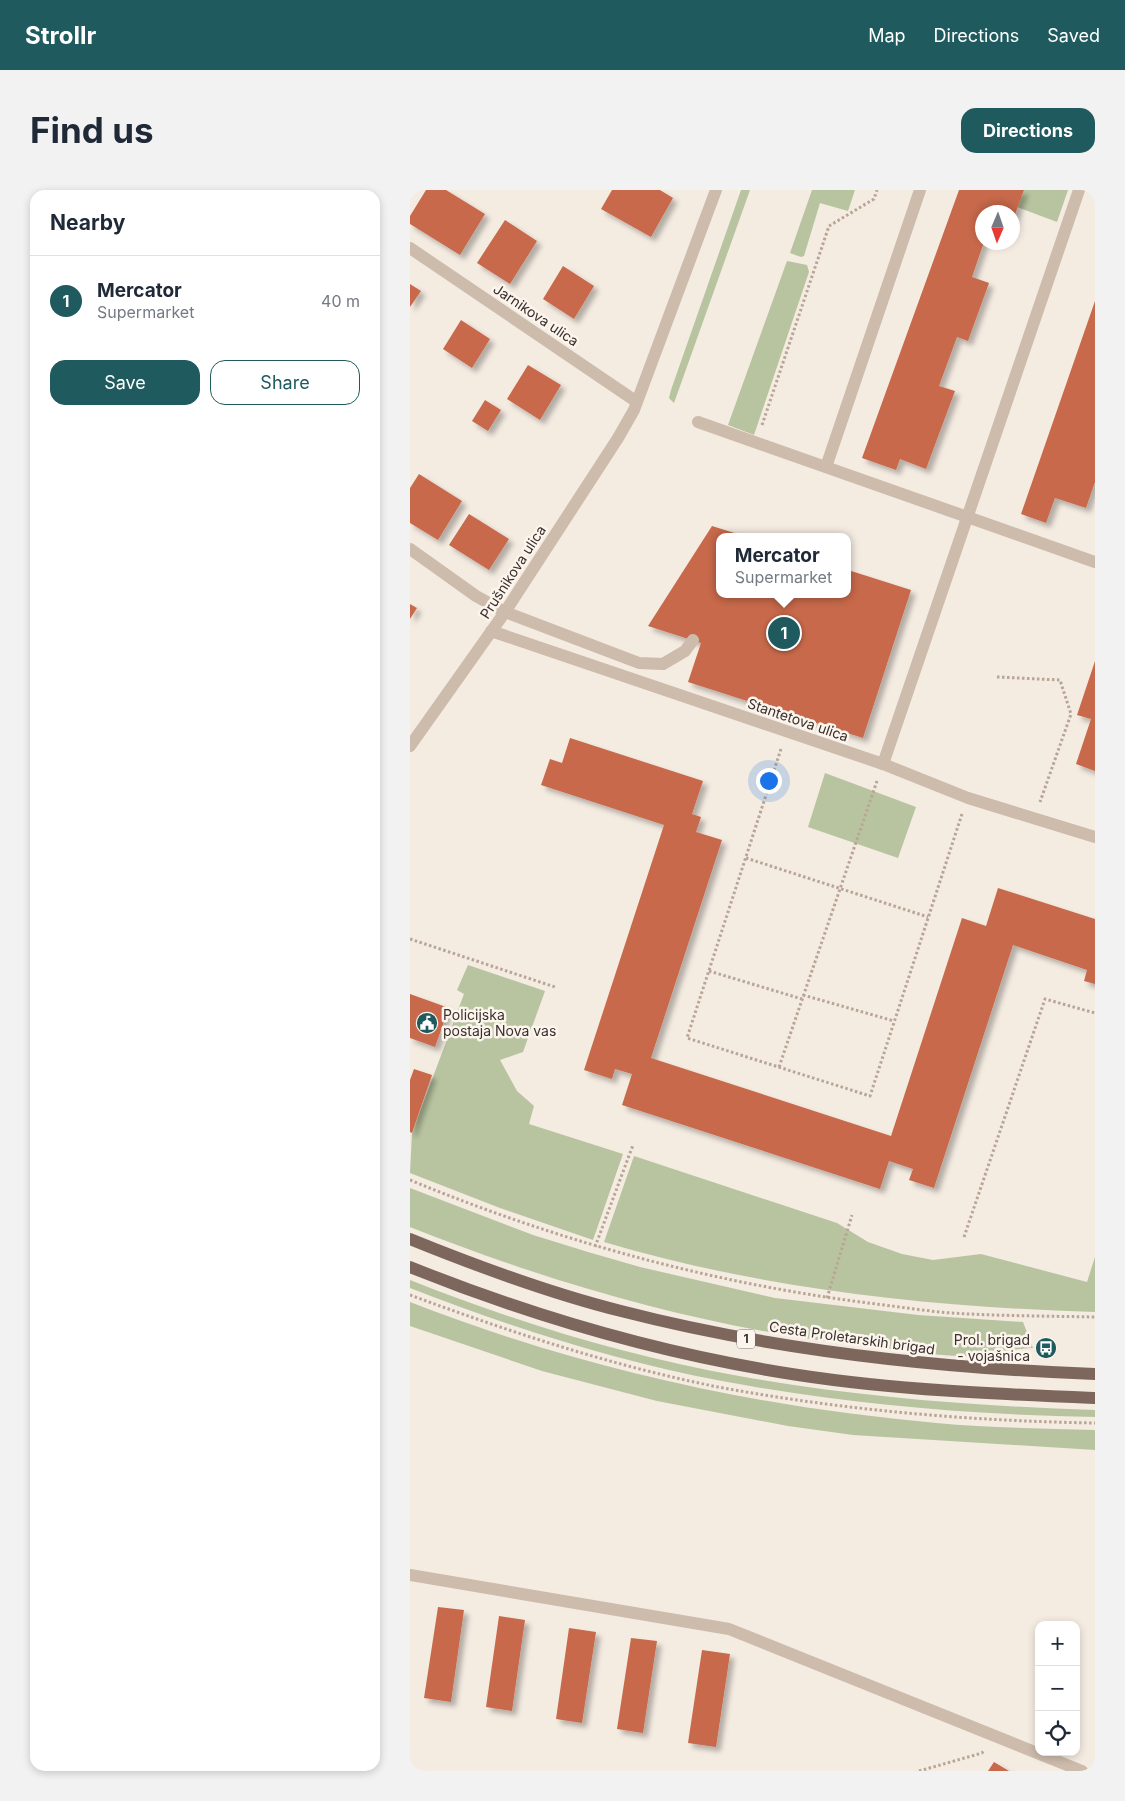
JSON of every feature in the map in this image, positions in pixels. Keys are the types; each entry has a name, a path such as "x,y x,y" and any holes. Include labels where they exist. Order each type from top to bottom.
{"main road":[{"name":"Cesta Proletarskih brigad","path":"410,1239 492,1271 619,1311 722,1334 801,1349 889,1360 956,1367 1095,1374"},
{"name":"1","path":"410,1267 514,1305 602,1332 717,1360 798,1375 883,1385 951,1391 1095,1398"}],"street":[{"name":"Prušnikova ulica","path":"410,746 505,612 618,438 635,406 716,190"},
{"path":"826,467 920,190"},
{"path":"883,764 1079,190"},
{"name":"Jarnikova ulica","path":"410,248 635,406"},
{"path":"698,422 1095,562"},
{"path":"410,549 476,596 505,612 578,641 652,665 663,664 676,658 685,651 693,640"},
{"name":"Stantetova ulica","path":"491,631 883,764 968,798 1035,817 1095,837"},
{"path":"410,1575 730,1629 1082,1771"}],"path":[{"path":"756,443 829,226 874,199 877,190"},
{"path":"997,678 1060,680 1071,714 1035,817"},
{"path":"787,732 688,1038 870,1096 968,798"},
{"path":"779,1067 883,764"},
{"path":"746,858 928,917"},
{"path":"410,939 555,987"},
{"path":"709,970 802,999"},
{"path":"803,995 894,1021"},
{"path":"964,1237 1045,999 1095,1013"},
{"path":"595,1247 633,1145"},
{"path":"410,1180 460,1201 595,1247 717,1278 827,1298 950,1313 1095,1317"},
{"path":"827,1298 852,1214"},
{"path":"919,1771 982,1753 995,1735"},
{"path":"410,1769 417,1771"}],"green space":[{"path":"741,190 750,190 674,403 669,398 671,390"},
{"path":"812,190 855,190 848,211 820,203 804,256 801,257 790,253"},
{"path":"1024,190 1068,190 1057,222 1020,208 1020,205 1018,205"},
{"path":"787,261 807,265 809,272 754,435 728,425"},
{"path":"825,773 916,807 898,858 808,827"},
{"path":"468,965 545,991 523,1052 500,1060 517,1091 534,1106 529,1124 623,1154 593,1240 500,1208 410,1173 412,1133 464,994 457,990"},
{"path":"634,1156 837,1223 868,1242 902,1254 933,1260 981,1254 1087,1282 1095,1257 1095,1312 971,1306 847,1293 724,1272 604,1242"},
{"path":"410,1188 533,1235 588,1252 640,1267 775,1298 918,1315 1023,1322 1033,1348 965,1356 927,1354 805,1338 747,1328 633,1302 520,1268 410,1227"},
{"path":"410,1280 531,1324 613,1348 697,1368 827,1390 872,1395 961,1403 1095,1410 1095,1417 954,1411 861,1402 768,1389 682,1373 564,1342 486,1316 410,1288"},
{"path":"410,1302 538,1346 603,1365 669,1381 802,1407 869,1416 976,1426 1095,1430 1095,1450 853,1435 788,1426 657,1401 542,1371 410,1326"}],"building":[{"path":"426,190 446,190 485,214 460,255 410,224 410,216"},
{"path":"612,190 660,190 673,198 651,237 601,209"},
{"path":"959,190 1024,190 1018,205 975,205 975,250 981,250 972,277 989,283 968,341 957,337 939,386 955,391 926,469 900,459 896,470 862,458"},
{"path":"505,220 537,241 510,284 477,263"},
{"path":"563,266 594,286 574,319 543,299"},
{"path":"410,284 421,291 410,307"},
{"path":"1095,301 1095,482 1086,508 1055,498 1046,523 1021,514"},
{"path":"461,320 490,339 472,368 443,349"},
{"path":"528,365 561,385 540,420 507,399"},
{"path":"485,400 501,410 488,431 472,421"},
{"path":"419,474 462,501 438,540 410,523 410,488"},
{"path":"469,514 509,539 489,570 449,545"},
{"path":"712,526 734,533 716,533 716,598 851,598 851,571 911,590 863,738 688,682 701,643 648,626"},
{"path":"410,604 417,608 410,619"},
{"path":"1095,661 1095,771 1076,764 1091,719 1077,715"},
{"path":"570,738 703,781 692,814 701,817 696,832 722,840 651,1058 891,1136 962,918 986,926 998,888 1095,919 1095,984 1084,981 1087,970 1013,945 934,1188 909,1180 913,1169 889,1161 880,1189 622,1105 632,1074 615,1069 612,1079 584,1070 664,825 541,785 550,759 562,763"},
{"name":"Policijska postaja Nova vas","path":"410,994 449,1008 435,1047 410,1038"},
{"path":"414,1069 432,1075 412,1133 410,1132 410,1080"},
{"path":"438,1607 464,1610 451,1702 424,1698"},
{"path":"499,1616 525,1620 512,1711 486,1707"},
{"path":"569,1628 596,1632 582,1723 556,1719"},
{"path":"631,1638 657,1641 643,1733 617,1729"},
{"path":"702,1650 730,1654 716,1747 688,1743"},
{"path":"994,1762 1009,1771 988,1771"}],"place":[{"name":"Mercator","path":"784,633"},
{"name":"Policijska postaja Nova vas","path":"427,1023"},
{"name":"Prol. brigad - vojašnica","path":"1046,1348"}]}
